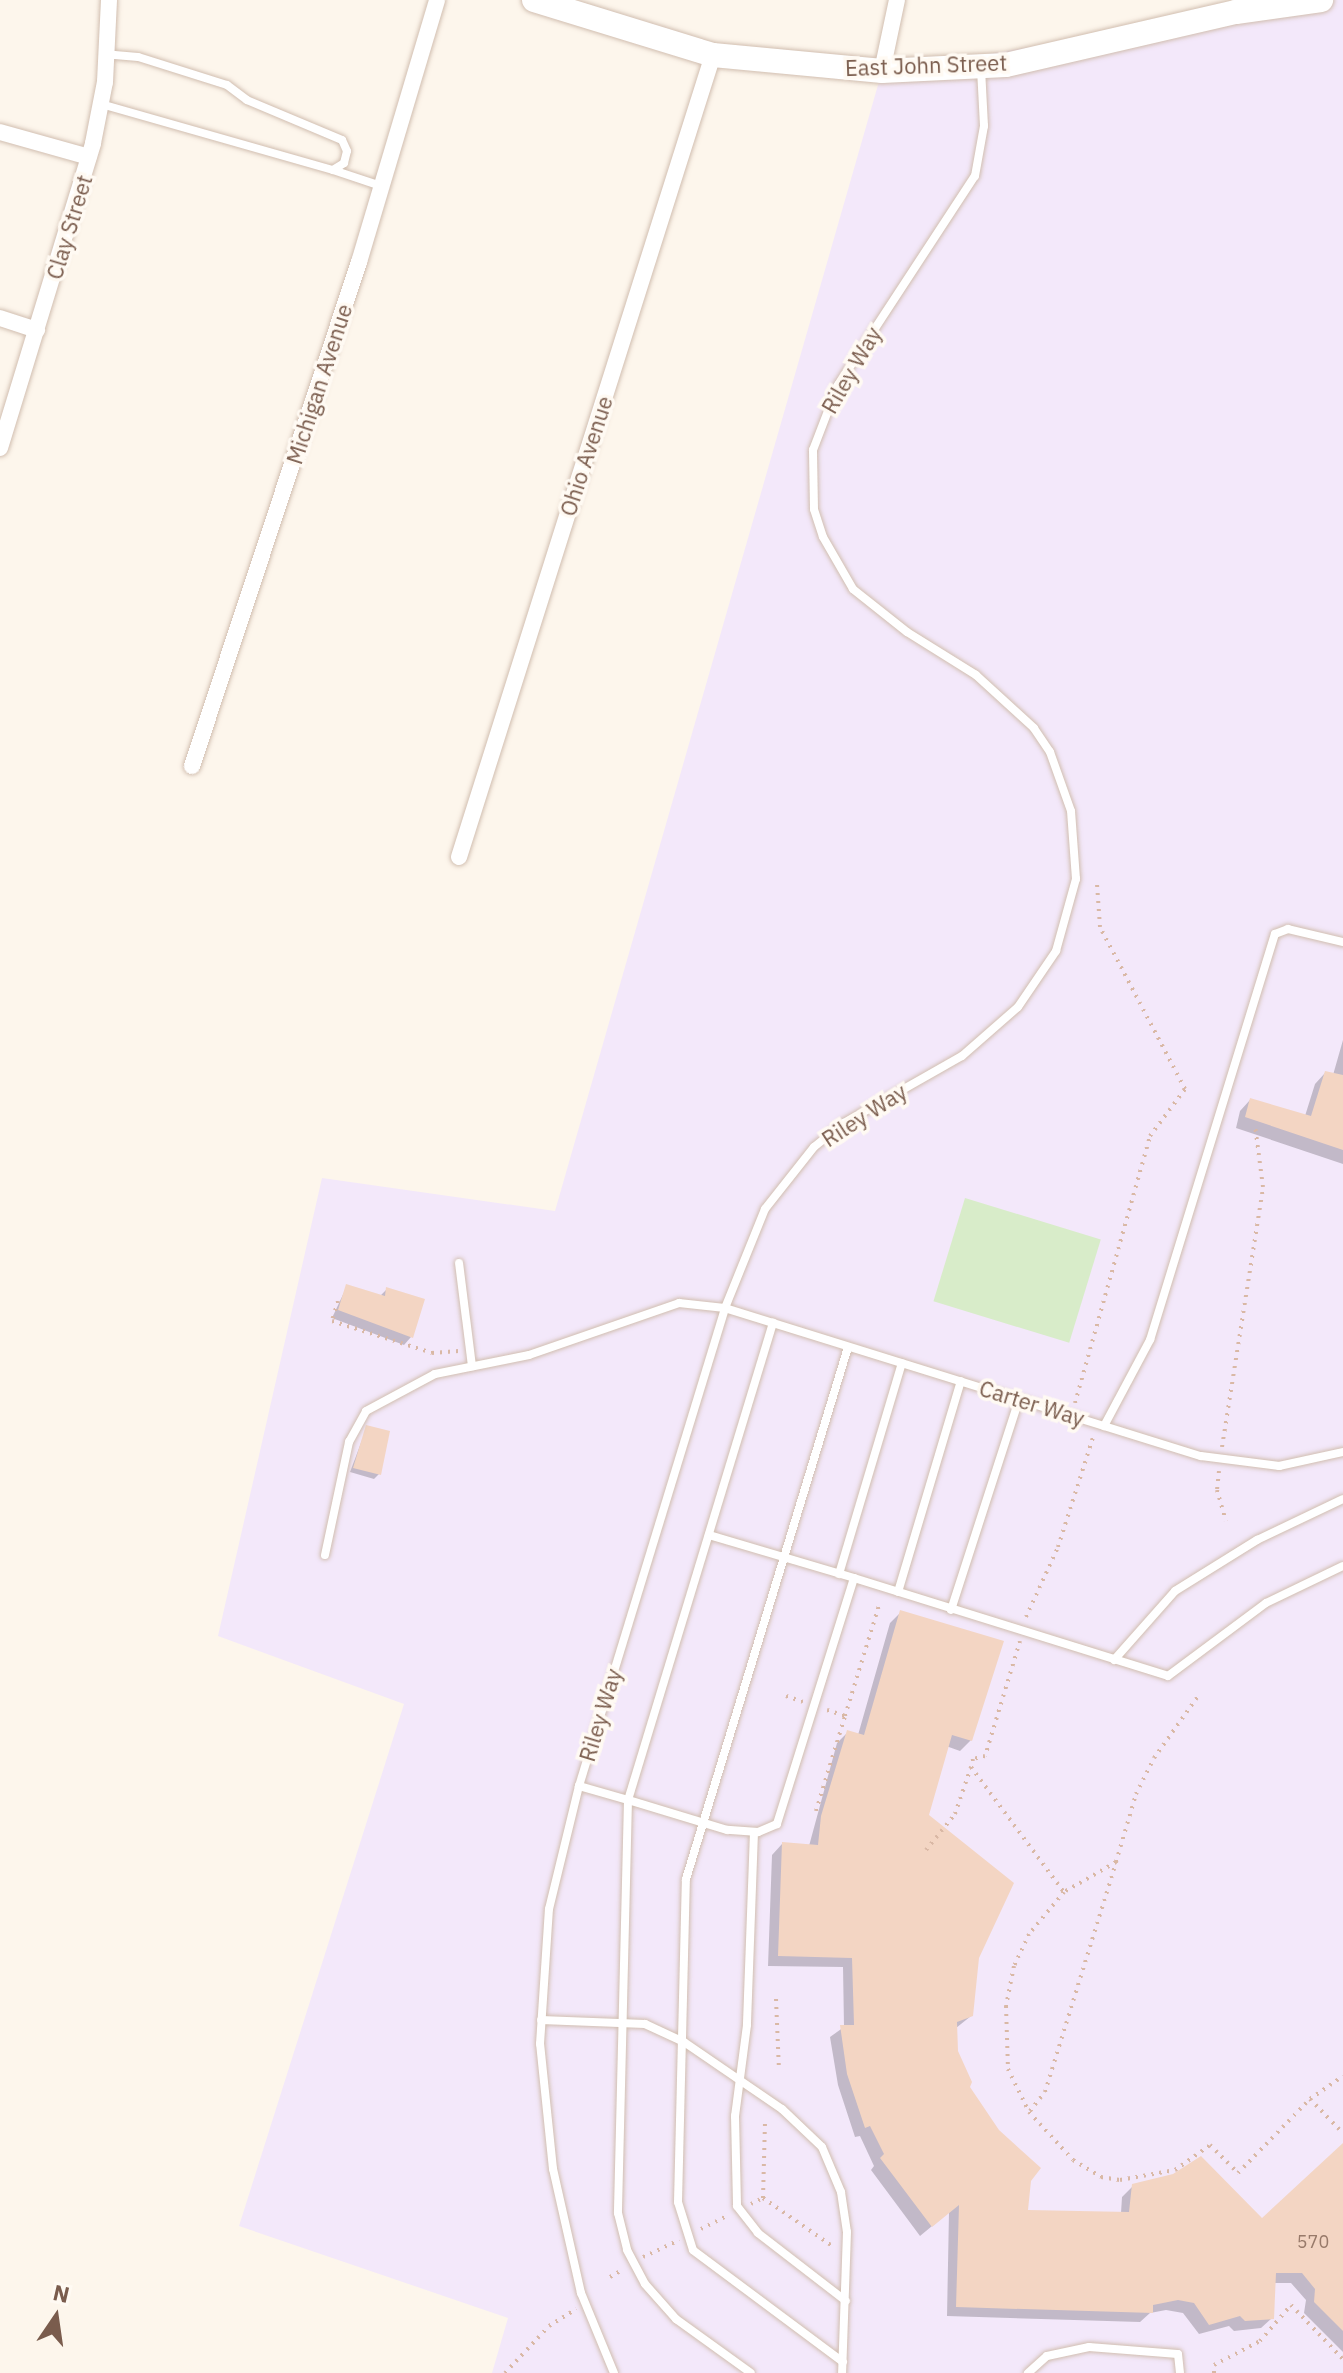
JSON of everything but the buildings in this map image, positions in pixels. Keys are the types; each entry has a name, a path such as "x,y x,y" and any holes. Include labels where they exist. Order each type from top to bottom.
{"street":[{"name":"Clay Street","path":"0,448 89,157 101,104 109,0"},
{"name":"Michigan Avenue","path":"192,766 381,186 437,0"},
{"name":"East John Street","path":"534,0 579,7 713,55 882,71 981,68 1236,12 1321,0"},
{"path":"882,71 897,0"},
{"name":"Ohio Avenue","path":"459,857 713,55"},
{"path":"0,132 89,157"},
{"path":"0,318 37,330"}],"lane":[{"path":"106,54 138,57 227,85 247,100 342,140 347,151 344,163 333,170"},
{"name":"Riley Way","path":"614,2373 585,2304 553,2169 543,2101 541,2020 549,1909 579,1786 725,1308 745,1249 793,1169 844,1123 993,1032 1041,977 1069,916 1077,847 1071,811 1050,752 1009,701 853,589 823,537 811,480 819,425 838,385 975,176 984,126 981,68"},
{"path":"101,104 381,186"},
{"path":"1104,1426 1150,1340 1275,934 1288,929 1343,942"},
{"path":"459,1263 472,1366"},
{"name":"Carter Way","path":"325,1555 349,1442 366,1411 409,1386 472,1366 529,1355 651,1309 679,1303 725,1308 1220,1460 1279,1466 1343,1452"},
{"path":"751,2373 676,2319 633,2262 618,2213 621,2022 628,1800 773,1323"},
{"path":"843,2362 714,2270 686,2237 678,2202 684,2042 683,1902 702,1823 848,1347"},
{"path":"839,1574 902,1363"},
{"path":"898,1592 961,1381"},
{"path":"951,1610 1019,1400"},
{"path":"1114,1660 1175,1591 1257,1540 1343,1499"},
{"path":"709,1535 1168,1676 1266,1603 1343,1566"},
{"path":"579,1786 702,1823 754,1832 777,1824 854,1578"},
{"path":"754,1832 747,2025 738,2081 738,2210 758,2233 846,2301"},
{"path":"541,2020 645,2024 684,2042 782,2109 822,2147 845,2218 846,2301 842,2373"},
{"path":"1028,2373 1047,2356 1089,2347 1178,2354 1180,2373"}],"path":[{"path":"1226,1521 1217,1490 1220,1460 1263,1187 1255,1125"},
{"path":"338,1301 332,1321 432,1353 469,1349"},
{"path":"816,1811 880,1602 893,1603"},
{"path":"786,1696 845,1716"},
{"path":"1029,2112 1045,2092 1136,1794 1154,1758 1198,1696"},
{"path":"926,1850 955,1814 971,1767"},
{"path":"1064,1892 1116,1862"},
{"path":"776,1999 779,2070"},
{"path":"1310,2099 1343,2076"},
{"path":"763,2198 765,2123"},
{"path":"610,2277 633,2262 763,2198"},
{"path":"763,2198 832,2246"},
{"path":"505,2373 549,2326 585,2304"},
{"path":"1214,2373 1214,2365 1260,2341 1291,2305 1343,2359"}],"shaded area":[{"path":"1321,0 1343,0 1343,2373 492,2373 508,2318 239,2226 404,1704 218,1636 322,1178 555,1211 882,71"}],"green space":[{"path":"965,1198 1101,1240 1069,1343 933,1301"}]}
